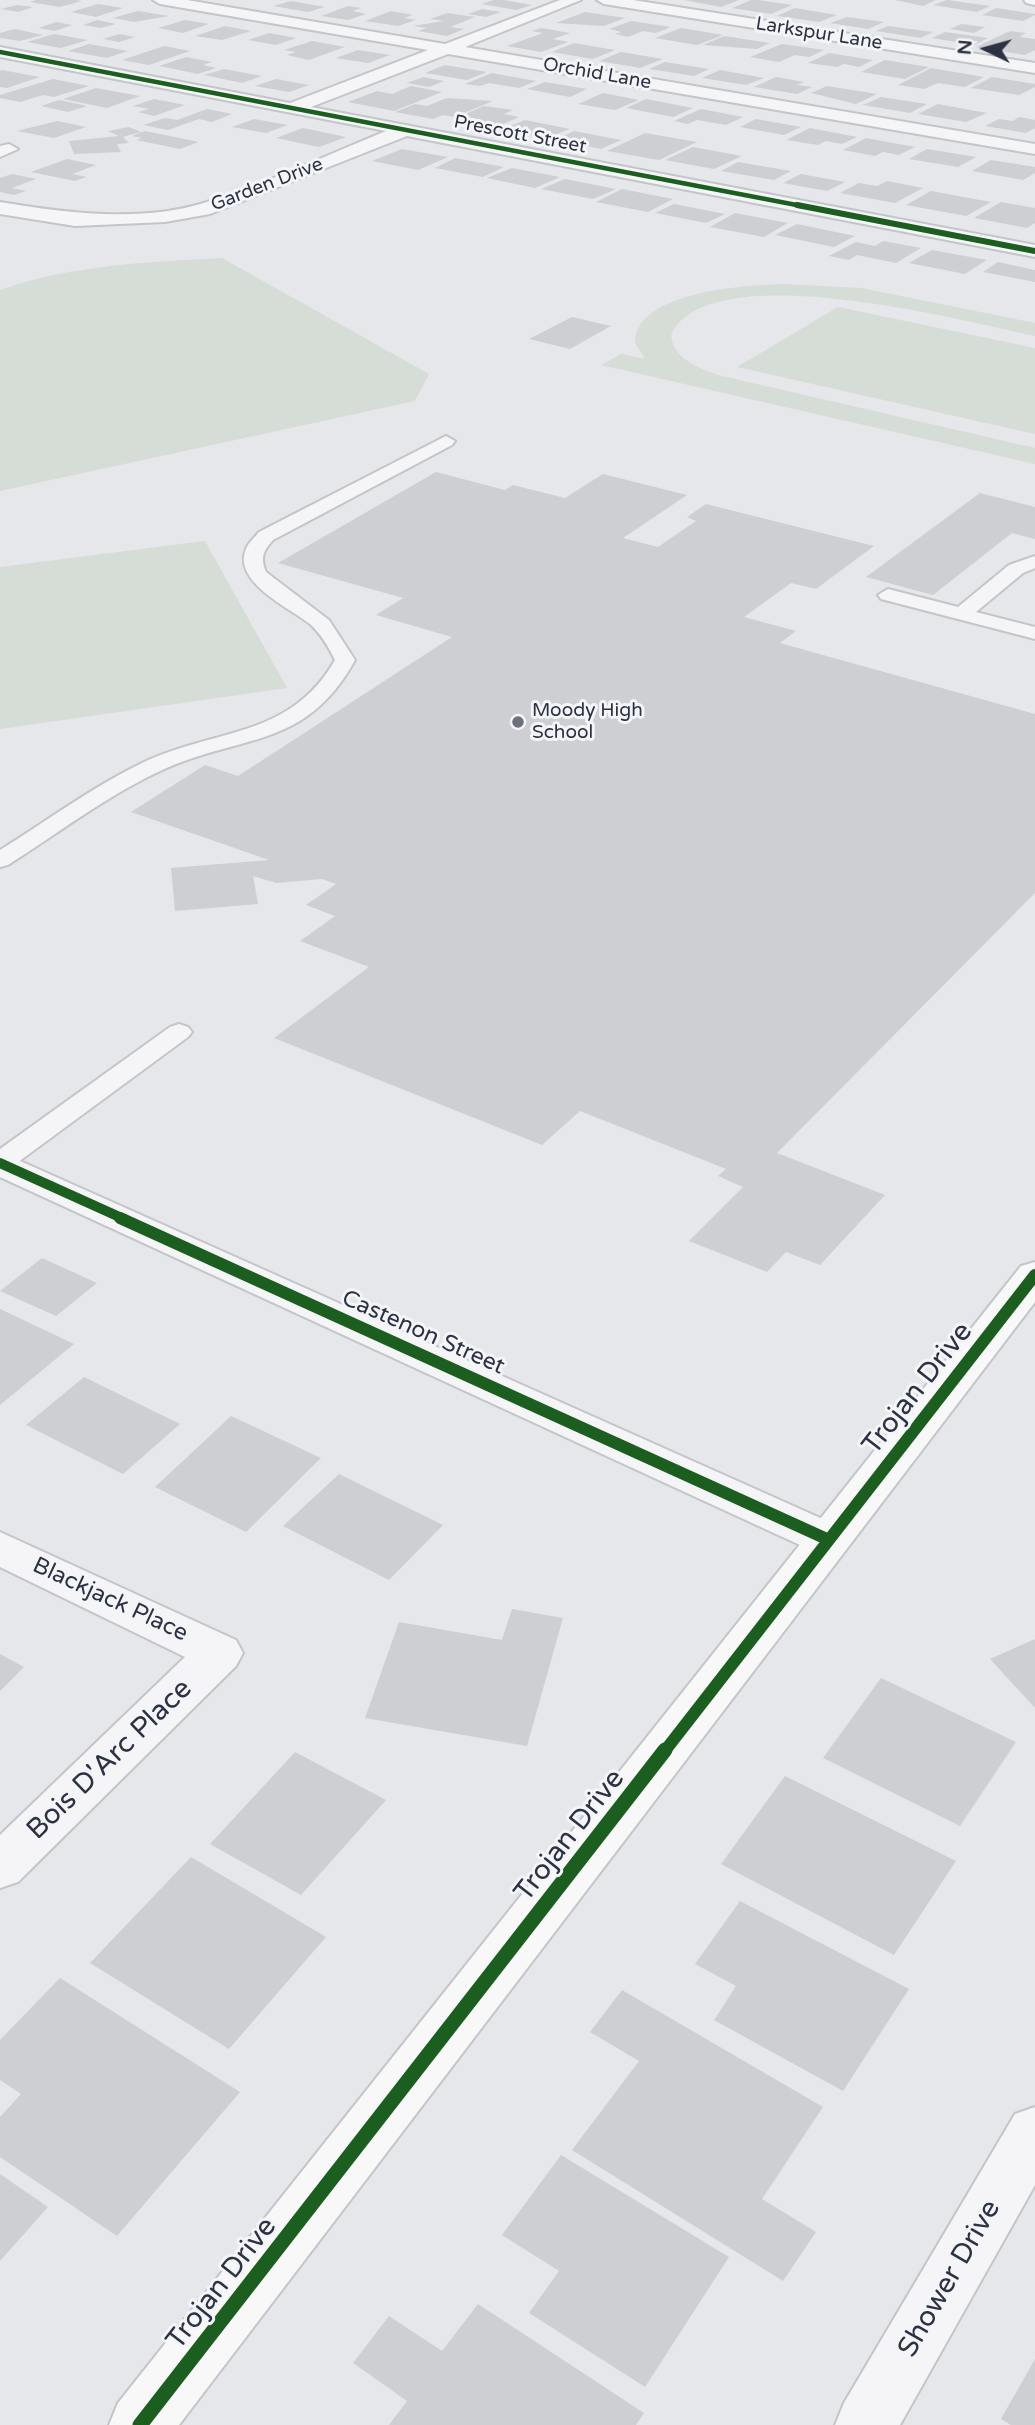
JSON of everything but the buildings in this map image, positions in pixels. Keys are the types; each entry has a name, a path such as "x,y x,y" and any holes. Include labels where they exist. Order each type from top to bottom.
{"street":[{"name":"Orchid Lane","path":"160,0 1035,149"},
{"path":"294,107 574,0"},
{"name":"Larkspur Lane","path":"604,0 1035,68"},
{"name":"Prescott Street","path":"0,52 1035,251"},
{"name":"Garden Drive","path":"0,208 75,219 165,216 211,208 403,131"},
{"name":"Castenon Street","path":"0,1163 829,1540"},
{"name":"Trojan Drive","path":"141,2425 1035,1276"},
{"name":"Blackjack Place","path":"0,1548 219,1653"},
{"name":"Bois D'Arc Place","path":"0,1867 219,1653"},
{"name":"Shower Drive","path":"866,2425 1035,2132"}],"lane":[{"path":"0,860 151,766 294,719 328,692 345,660 337,642 318,621 265,585 254,568 252,555 257,544 266,536 446,441"},
{"path":"962,614 1016,569 1035,562"},
{"path":"888,595 1035,633"},
{"path":"0,1163 179,1032"}],"shaded area":[{"path":"222,258 429,374 415,401 0,491 0,290 82,270 137,263"},
{"path":"785,284 861,288 1035,323 1035,336 900,308 785,296 734,299 694,311 671,335 677,351 689,362 722,376 1035,448 1035,464 601,365 621,354 645,359 635,343 640,326 653,312 672,302 721,289"},
{"path":"838,307 1035,348 1035,434 737,367"},
{"path":"205,541 287,688 0,729 0,567"}],"cycle path":[{"path":"0,52 1035,251"},
{"path":"0,1163 829,1540"},
{"path":"140,2425 1035,1275"}],"place":[{"name":"Moody High School","path":"518,722"}]}
